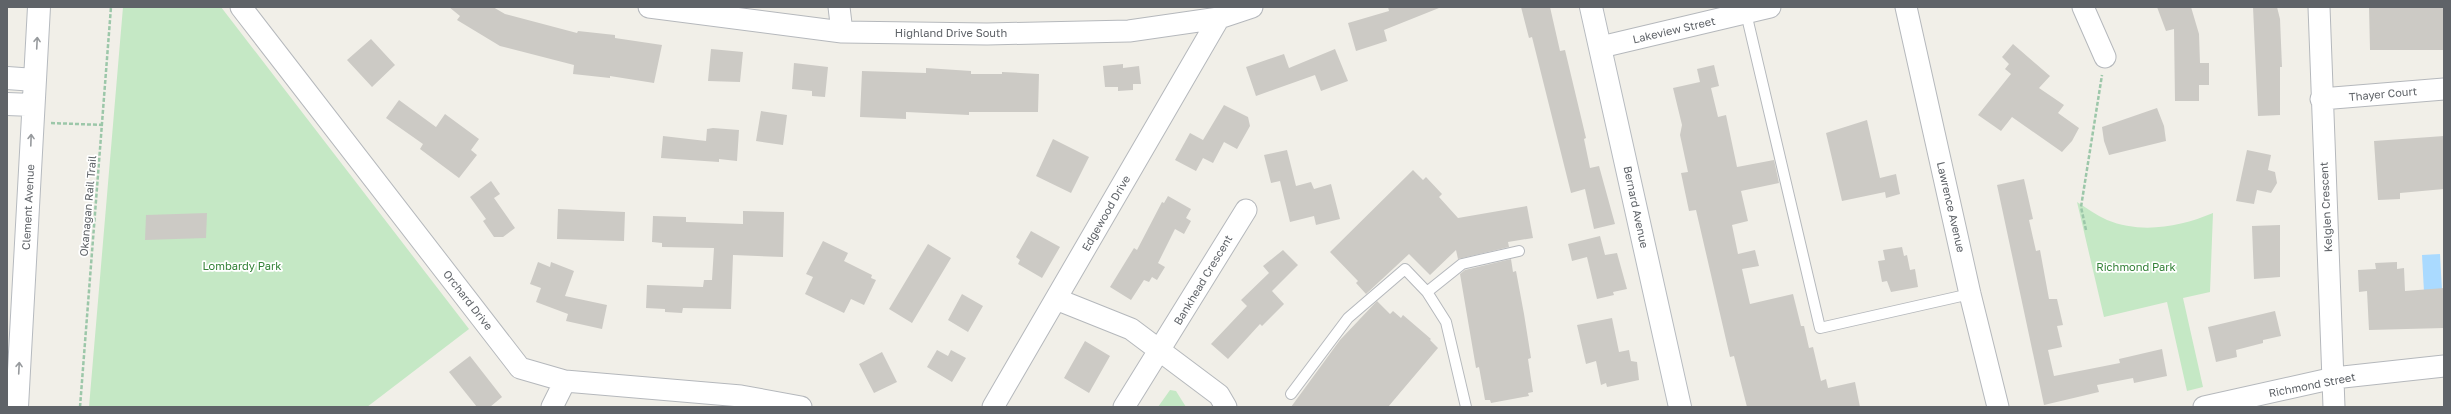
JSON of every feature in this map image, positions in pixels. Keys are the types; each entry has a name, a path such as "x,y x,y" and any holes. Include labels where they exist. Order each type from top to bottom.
{"main road":[{"name":"Clement Avenue","path":"17,407 39,7"},
{"name":"Bernard Avenue","path":"1591,7 1680,407"},
{"path":"7,78 35,80"},
{"path":"7,104 32,114"}],"street":[{"name":"Orchard Drive","path":"241,7 520,368 565,381 741,396 801,407"},
{"name":"Highland Drive South","path":"649,7 842,32 987,34 1129,31 1219,18 1252,7"},
{"path":"839,7 842,32"},
{"name":"Lakeview Street","path":"1601,47 1770,7"},
{"name":"Lawrence Avenue","path":"1906,7 1970,294 1998,407"},
{"path":"2083,7 2104,57"},
{"name":"Kelglen Crescent","path":"2319,7 2321,99 2334,378 2334,407"},
{"name":"Edgewood Drive","path":"993,407 1219,18"},
{"name":"Thayer Court","path":"2321,99 2444,89"},
{"name":"Bankhead Crescent","path":"1124,407 1246,210"},
{"path":"1056,299 1131,329 1219,395 1226,407"},
{"name":"Richmond Street","path":"2204,407 2334,378 2444,366"},
{"path":"552,407 565,381"}],"lane":[{"path":"1746,13 1820,328 1970,294"},
{"path":"1427,292 1462,264 1519,251"},
{"path":"1291,394 1348,318 1405,269 1427,292 1446,322 1466,407"}],"path":[{"name":"Okanagan Rail Trail","path":"80,407 111,7"},
{"path":"2086,230 2081,207 2104,57"},
{"path":"32,114 103,125"}],"green space":[{"name":"Lombardy Park","path":"123,7 221,7 469,329 367,407 89,407"},
{"name":"Richmond Park","path":"2077,202 2107,220 2133,227 2147,228 2174,225 2213,213 2210,292 2183,298 2203,387 2187,391 2167,302 2104,317"},
{"path":"1170,390 1176,391 1186,407 1158,407"}],"water":[{"path":"2440,254 2442,291 2424,292 2422,255"}],"building":[{"path":"449,7 493,7 505,14 577,33 578,31 615,35 615,38 662,45 654,83 610,76 610,78 573,74 574,65 500,46 457,20 460,16"},
{"path":"1388,7 1439,8 1384,30 1387,41 1356,51 1348,23 1389,11"},
{"path":"1521,7 1550,7 1560,51 1565,50 1586,138 1584,139 1590,168 1599,166 1615,224 1594,229 1585,189 1571,193 1532,37 1529,38"},
{"path":"2157,7 2191,7 2199,34 2200,63 2209,63 2209,85 2199,85 2199,101 2175,101 2174,29 2166,31"},
{"path":"2253,7 2277,7 2280,19 2282,67 2280,67 2280,115 2258,116"},
{"path":"2369,7 2444,7 2444,50 2370,50"},
{"path":"371,39 395,65 372,87 347,60"},
{"path":"2013,44 2050,76 2039,88 2064,105 2058,113 2079,128 2072,141 2062,152 2012,117 2001,131 1978,115 2011,74 2005,69 2009,64 2002,57"},
{"path":"711,49 743,52 740,82 708,81"},
{"path":"1335,49 1348,81 1321,91 1315,75 1256,96 1246,67 1284,54 1289,68"},
{"path":"794,63 828,67 825,97 812,96 812,91 792,89"},
{"path":"1123,64 1123,68 1139,66 1141,84 1133,84 1133,90 1118,91 1118,87 1105,87 1103,66"},
{"path":"1714,65 1719,86 1711,88 1718,117 1726,115 1737,167 1774,160 1779,183 1741,191 1748,221 1732,225 1738,254 1755,250 1759,266 1742,269 1750,304 1793,294 1801,326 1804,326 1809,348 1813,347 1821,381 1826,379 1828,388 1855,382 1860,407 1747,407 1734,356 1730,357 1696,210 1689,211 1681,173 1688,172 1680,135 1682,125 1673,88 1700,82 1697,69"},
{"path":"926,68 971,71 971,74 1002,74 1002,72 1039,74 1038,112 969,112 969,115 906,112 906,119 860,117 862,71 926,73"},
{"path":"399,100 436,127 445,114 479,139 471,150 477,155 459,178 420,149 423,144 386,118"},
{"path":"1224,105 1248,117 1250,126 1237,149 1224,142 1213,163 1203,158 1196,171 1175,160 1190,133 1203,140"},
{"path":"2157,108 2164,126 2166,141 2109,155 2104,141 2102,127"},
{"path":"761,111 787,115 783,145 756,141"},
{"path":"1867,120 1880,178 1896,174 1900,194 1886,198 1885,192 1842,201 1826,133"},
{"path":"707,129 739,130 737,161 719,159 719,162 661,158 663,136 706,141"},
{"path":"2444,136 2444,189 2400,193 2400,199 2378,200 2374,141"},
{"path":"1053,139 1089,157 1071,193 1036,176"},
{"path":"1287,150 1296,186 1311,182 1314,189 1331,184 1340,219 1316,225 1314,216 1290,222 1280,181 1271,183 1264,155"},
{"path":"2247,150 2271,155 2268,170 2275,172 2277,183 2271,193 2257,190 2254,204 2236,201"},
{"path":"1413,170 1423,180 1426,177 1442,194 1439,197 1458,218 1527,206 1533,238 1508,242 1509,247 1458,259 1456,250 1430,275 1409,254 1366,294 1356,283 1358,281 1330,252"},
{"path":"2024,179 2033,219 2029,220 2036,251 2040,250 2049,299 2057,299 2063,325 2057,326 2062,347 2048,350 2054,376 2120,363 2119,359 2162,349 2167,376 2134,383 2133,378 2097,385 2099,392 2044,405 1997,185"},
{"path":"491,181 500,194 494,198 515,228 503,237 494,237 483,221 486,219 470,197"},
{"path":"1168,196 1191,209 1186,218 1191,221 1184,234 1175,229 1158,263 1165,267 1157,280 1152,277 1149,282 1144,280 1131,300 1110,287 1134,248 1137,250 1162,202 1164,203"},
{"path":"558,209 625,212 624,241 557,239"},
{"path":"743,211 784,212 783,257 733,255 731,309 683,308 682,313 665,312 665,309 646,308 647,285 703,287 704,280 712,280 714,248 662,247 662,243 652,242 653,216 686,217 686,222 743,224"},
{"path":"207,213 206,238 145,240 146,215"},
{"path":"2280,225 2280,277 2254,279 2252,226"},
{"path":"1031,231 1060,247 1042,278 1018,264 1020,260 1016,257"},
{"path":"1600,236 1605,255 1617,253 1627,289 1613,292 1614,295 1597,299 1587,257 1572,261 1568,244"},
{"path":"823,241 848,253 844,261 872,275 871,278 876,280 864,305 851,299 844,313 805,294 813,277 806,274"},
{"path":"928,244 951,258 912,323 889,309"},
{"path":"1902,247 1904,256 1907,255 1910,270 1915,269 1918,287 1891,292 1887,281 1882,282 1878,261 1885,260 1883,250"},
{"path":"1283,250 1298,265 1272,291 1284,304 1262,326 1260,324 1228,359 1211,344 1247,306 1241,300 1269,273 1263,266"},
{"path":"1511,259 1513,272 1516,271 1524,314 1531,358 1528,359 1533,392 1528,393 1529,396 1491,403 1490,400 1485,400 1479,367 1476,368 1460,274 1465,270"},
{"path":"538,262 550,267 551,262 574,271 565,296 607,305 602,329 566,321 568,314 536,302 541,288 530,284"},
{"path":"2397,262 2397,269 2404,268 2405,291 2444,288 2444,328 2369,330 2367,291 2359,292 2358,270 2376,269 2375,263"},
{"path":"962,294 983,306 968,332 948,320"},
{"path":"1377,301 1390,314 1393,311 1401,318 1403,315 1431,339 1430,340 1438,348 1388,407 1291,407 1340,340"},
{"path":"2275,311 2281,336 2263,340 2263,343 2236,350 2237,357 2216,362 2208,327"},
{"path":"1612,318 1619,352 1629,350 1631,361 1637,362 1639,380 1607,387 1606,383 1601,385 1596,361 1586,364 1577,325"},
{"path":"1085,341 1110,356 1089,393 1064,378"},
{"path":"937,350 948,356 951,350 966,358 952,382 927,367"},
{"path":"882,352 897,382 874,393 859,364"},
{"path":"470,356 502,397 490,407 477,407 449,372"}]}
